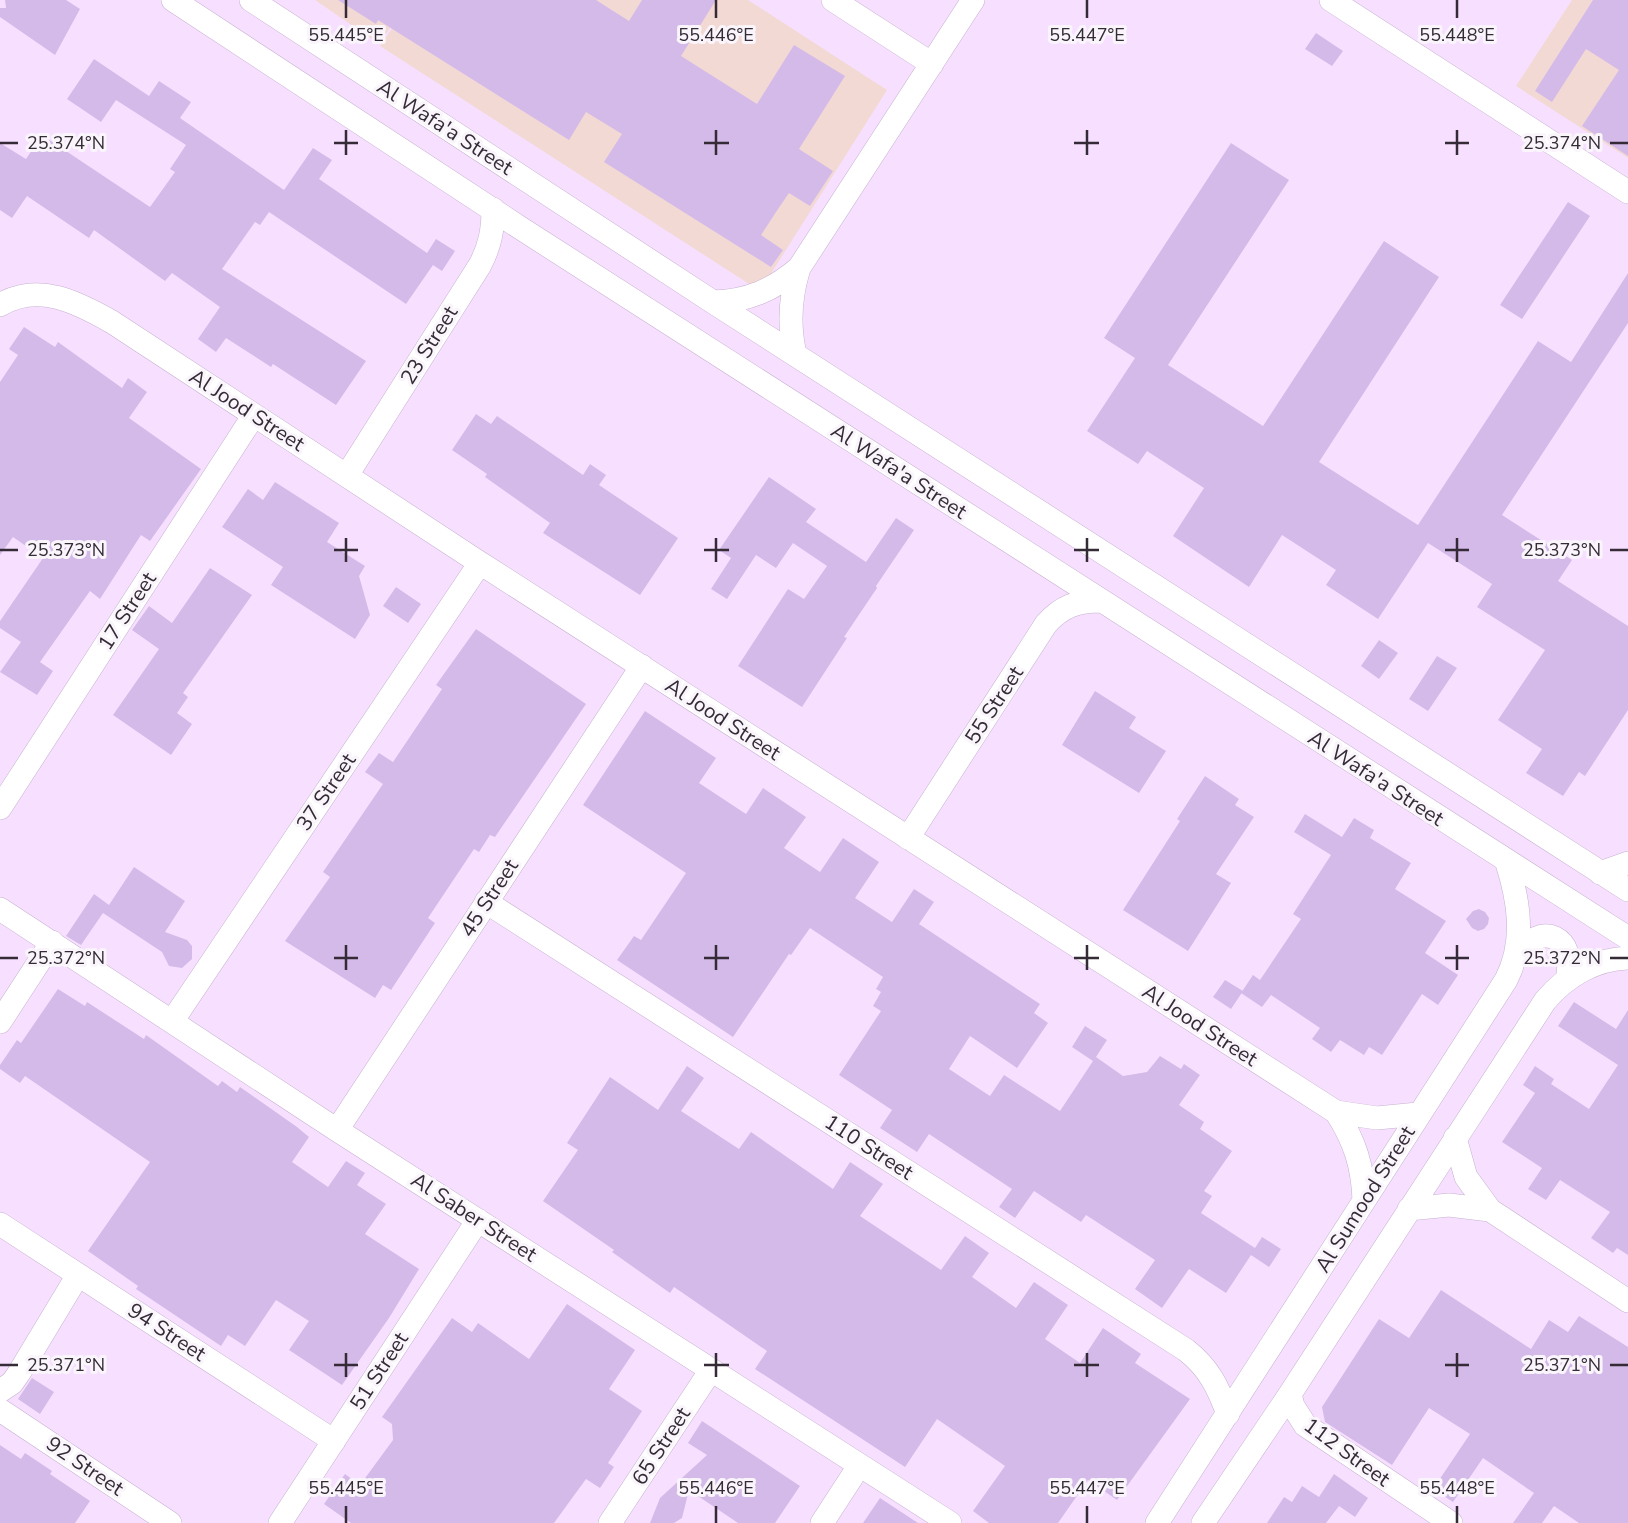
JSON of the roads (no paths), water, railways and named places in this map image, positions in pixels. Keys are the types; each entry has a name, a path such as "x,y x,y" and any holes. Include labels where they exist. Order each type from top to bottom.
{"street":[{"name":"Al Wafa'a Street","path":"173,0 317,96 1628,938"},
{"name":"Al Wafa'a Street","path":"251,0 713,302 1628,890"},
{"path":"833,0 932,64"},
{"path":"795,354 790,320 799,268 973,0"},
{"path":"1331,0 1628,192"},
{"name":"23 Street","path":"347,475 480,265 494,228 493,209"},
{"path":"713,302 732,302 769,290 799,268"},
{"name":"Al Jood Street","path":"0,291 25,282 55,284 84,299 112,322"},
{"name":"Al Jood Street","path":"0,305 13,297 53,296 76,302 112,322 480,563 1336,1112 1377,1118 1418,1114"},
{"name":"17 Street","path":"0,808 254,415"},
{"name":"37 Street","path":"173,1020 480,563"},
{"name":"55 Street","path":"908,838 1046,624 1067,605 1101,601"},
{"name":"45 Street","path":"337,1129 642,666"},
{"name":"Al Sumood Street","path":"1157,1523 1506,980 1517,956 1519,917 1506,860"},
{"path":"1600,873 1628,863"},
{"name":"110 Street","path":"486,902 1186,1350 1209,1371 1228,1414"},
{"name":"Al Saber Street","path":"0,909 950,1523"},
{"path":"1517,956 1530,940 1540,936 1560,941 1567,949 1570,959 1567,979"},
{"path":"0,1022 52,943"},
{"name":"Al Sumood Street","path":"1203,1523 1545,1001 1567,979 1603,962 1628,958"},
{"name":"Al Jood Street","path":"1336,1112 1349,1132 1358,1154 1364,1201"},
{"path":"1455,1138 1466,1177 1490,1210 1628,1301"},
{"path":"1409,1209 1449,1205 1490,1210"},
{"name":"51 Street","path":"280,1523 478,1220"},
{"name":"94 Street","path":"0,1224 334,1441"},
{"path":"0,1391 12,1383 19,1373 78,1275"},
{"name":"65 Street","path":"610,1523 711,1370"},
{"name":"112 Street","path":"1290,1394 1293,1406 1305,1425 1451,1523"},
{"name":"92 Street","path":"0,1410 170,1523"},
{"path":"822,1523 859,1466"}]}
